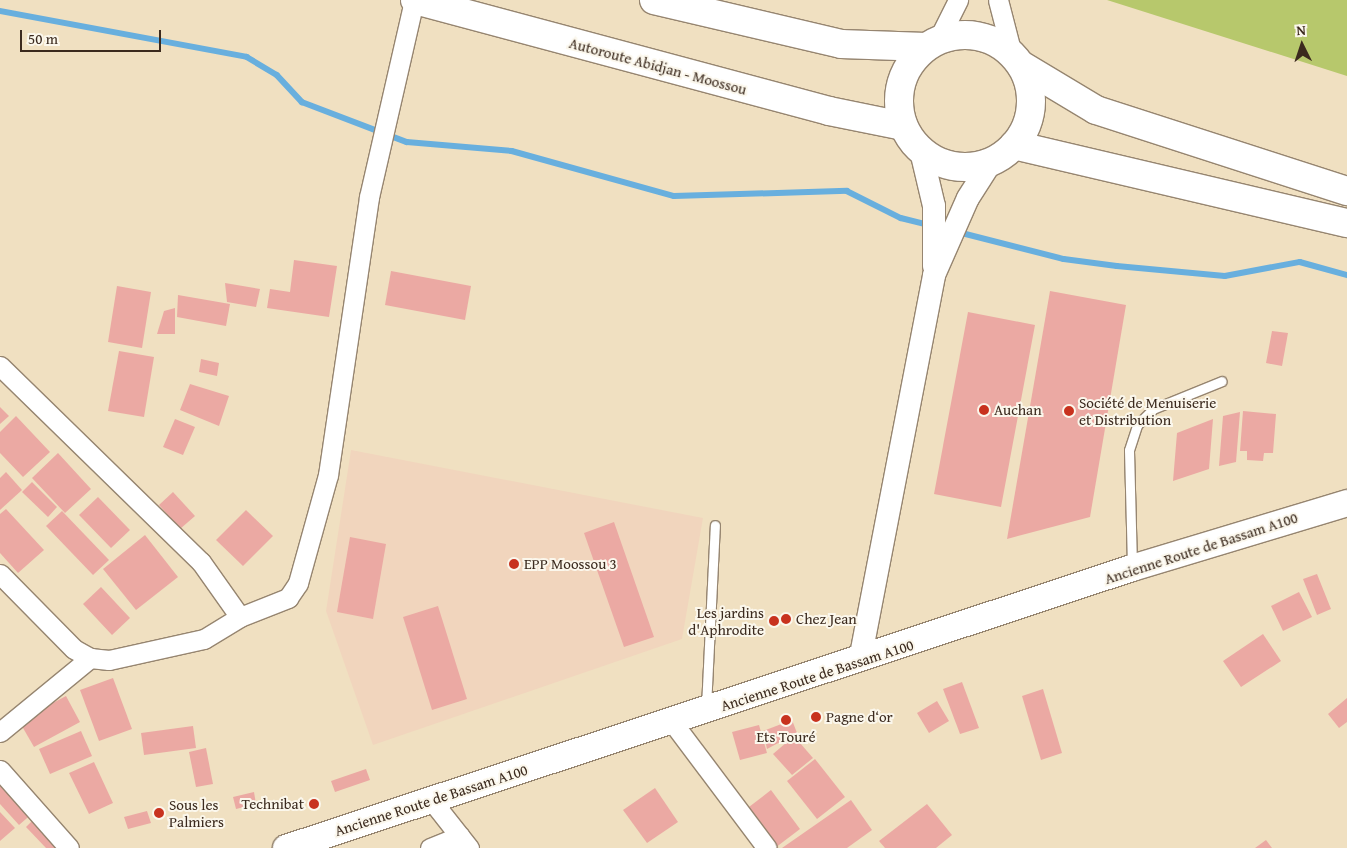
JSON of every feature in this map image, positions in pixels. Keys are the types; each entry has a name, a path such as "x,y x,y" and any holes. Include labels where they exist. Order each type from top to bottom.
{"highway":[{"name":"Autoroute Abidjan - Moossou","path":"415,0 829,111 903,126"},
{"path":"654,0 841,44 932,43 977,36 1096,110 1347,191"},
{"path":"932,43 910,62 900,83 898,104 903,126 921,151 955,166 992,162 1014,145 1026,127 1031,106 1030,85 1016,60"},
{"path":"1014,145 1347,223"}],"main road":[{"name":"Ancienne Route de Bassam A100","path":"286,848 674,723 1132,568 1347,503"}],"street":[{"path":"0,574 74,649 90,658 109,660 204,639 240,617 288,598 298,583 322,500 334,444 341,367 369,197 415,0"},
{"path":"932,43 958,0"},
{"path":"998,0 1016,60"},
{"path":"860,660 934,275 934,206 921,151"},
{"path":"934,275 968,198 992,162"},
{"path":"0,366 201,562 240,617"},
{"path":"0,732 90,658"},
{"path":"674,723 768,848"},
{"path":"0,770 69,848"},
{"path":"430,848 464,842 432,801"}],"lane":[{"path":"1132,568 1129,450 1137,425 1153,409 1222,381"},
{"path":"706,712 715,525"}],"shaded area":[{"name":"EPP Moossou 3","path":"351,450 703,518 682,639 373,745 326,611"}],"green space":[{"path":"1107,0 1347,0 1347,76"}],"building":[{"path":"294,260 337,266 329,317 267,308 270,289 290,292"},
{"path":"391,271 471,286 465,320 385,305"},
{"path":"225,283 260,289 256,307 227,302"},
{"path":"117,286 151,292 142,348 108,342"},
{"name":"Société de Menuiserie et Distribution","path":"1050,291 1126,305 1090,517 1007,539"},
{"path":"178,295 230,304 226,326 177,317"},
{"path":"175,308 175,334 157,334 164,311"},
{"name":"Auchan","path":"968,312 1035,325 1001,507 934,494"},
{"path":"1272,331 1288,333 1282,366 1266,363"},
{"path":"119,351 154,357 144,417 108,411"},
{"path":"201,359 219,363 217,376 199,372"},
{"path":"190,384 229,396 219,426 180,410"},
{"path":"0,407 9,416 0,424"},
{"path":"1243,411 1276,414 1273,453 1264,453 1263,461 1247,460 1247,451 1240,451"},
{"path":"1240,412 1236,462 1219,466 1223,416"},
{"path":"16,416 50,452 23,477 0,453 0,432"},
{"path":"175,419 195,427 183,455 163,447"},
{"path":"1213,419 1209,469 1173,481 1177,433"},
{"path":"58,453 91,489 65,513 32,478"},
{"path":"6,472 22,490 0,510 0,478"},
{"path":"32,482 57,507 48,517 22,492"},
{"path":"173,492 195,516 180,529 159,505"},
{"path":"98,497 130,530 111,548 79,515"},
{"path":"6,509 44,550 18,573 0,553 0,514"},
{"path":"246,510 273,536 243,566 216,540"},
{"path":"62,511 109,560 93,575 46,526"},
{"path":"614,522 654,637 624,647 584,533"},
{"path":"145,535 178,577 136,610 103,569"},
{"path":"350,537 386,544 373,619 337,612"},
{"path":"1317,574 1331,609 1317,615 1303,579"},
{"path":"101,587 130,618 112,635 83,604"},
{"path":"1299,592 1312,617 1283,631 1271,606"},
{"path":"438,606 467,699 432,710 403,617"},
{"path":"1263,634 1281,661 1241,687 1223,661"},
{"path":"113,678 132,729 99,741 80,690"},
{"path":"962,682 979,728 960,734 943,689"},
{"path":"1043,689 1062,753 1041,760 1022,696"},
{"path":"66,696 80,722 34,747 19,721"},
{"path":"1347,698 1347,722 1339,728 1328,714"},
{"path":"937,701 949,721 929,733 917,713"},
{"path":"792,720 797,733 767,749 763,731"},
{"path":"759,725 767,753 740,760 732,732"},
{"path":"193,726 196,748 144,755 141,733"},
{"path":"81,731 92,756 50,774 39,749"},
{"path":"794,736 813,758 792,775 773,754"},
{"path":"206,748 213,784 196,787 189,752"},
{"path":"815,759 845,797 817,819 787,781"},
{"path":"94,762 113,803 89,814 69,773"},
{"path":"366,769 370,780 335,792 331,781"},
{"path":"0,779 34,812 19,825 0,804"},
{"path":"655,788 678,822 647,843 623,810"},
{"path":"771,790 800,829 775,848 745,810"},
{"path":"254,792 256,804 236,809 233,797"},
{"path":"851,800 872,830 847,848 782,848"},
{"path":"927,804 952,835 936,848 885,848 879,841"},
{"path":"147,811 151,823 128,829 124,817"},
{"path":"0,812 15,828 0,841"},
{"path":"35,818 60,848 46,848 26,827"},
{"path":"1266,840 1272,848 1255,848"}],"waterway":[{"path":"0,11 247,57 277,75 302,102 407,142 512,151 674,196 847,191 901,218 929,225"},
{"path":"958,232 1064,259 1117,266 1225,276 1300,262 1347,275"}],"place":[{"name":"Auchan","path":"984,410"},
{"name":"Société de Menuiserie et Distribution","path":"1069,411"},
{"name":"EPP Moossou 3","path":"514,564"},
{"name":"Chez Jean","path":"786,619"},
{"name":"Les jardins d'Aphrodite","path":"774,621"},
{"name":"Pagne d‘or","path":"816,717"},
{"name":"Ets Touré","path":"786,720"},
{"name":"Technibat","path":"314,804"},
{"name":"Sous les Palmiers","path":"159,813"}]}
